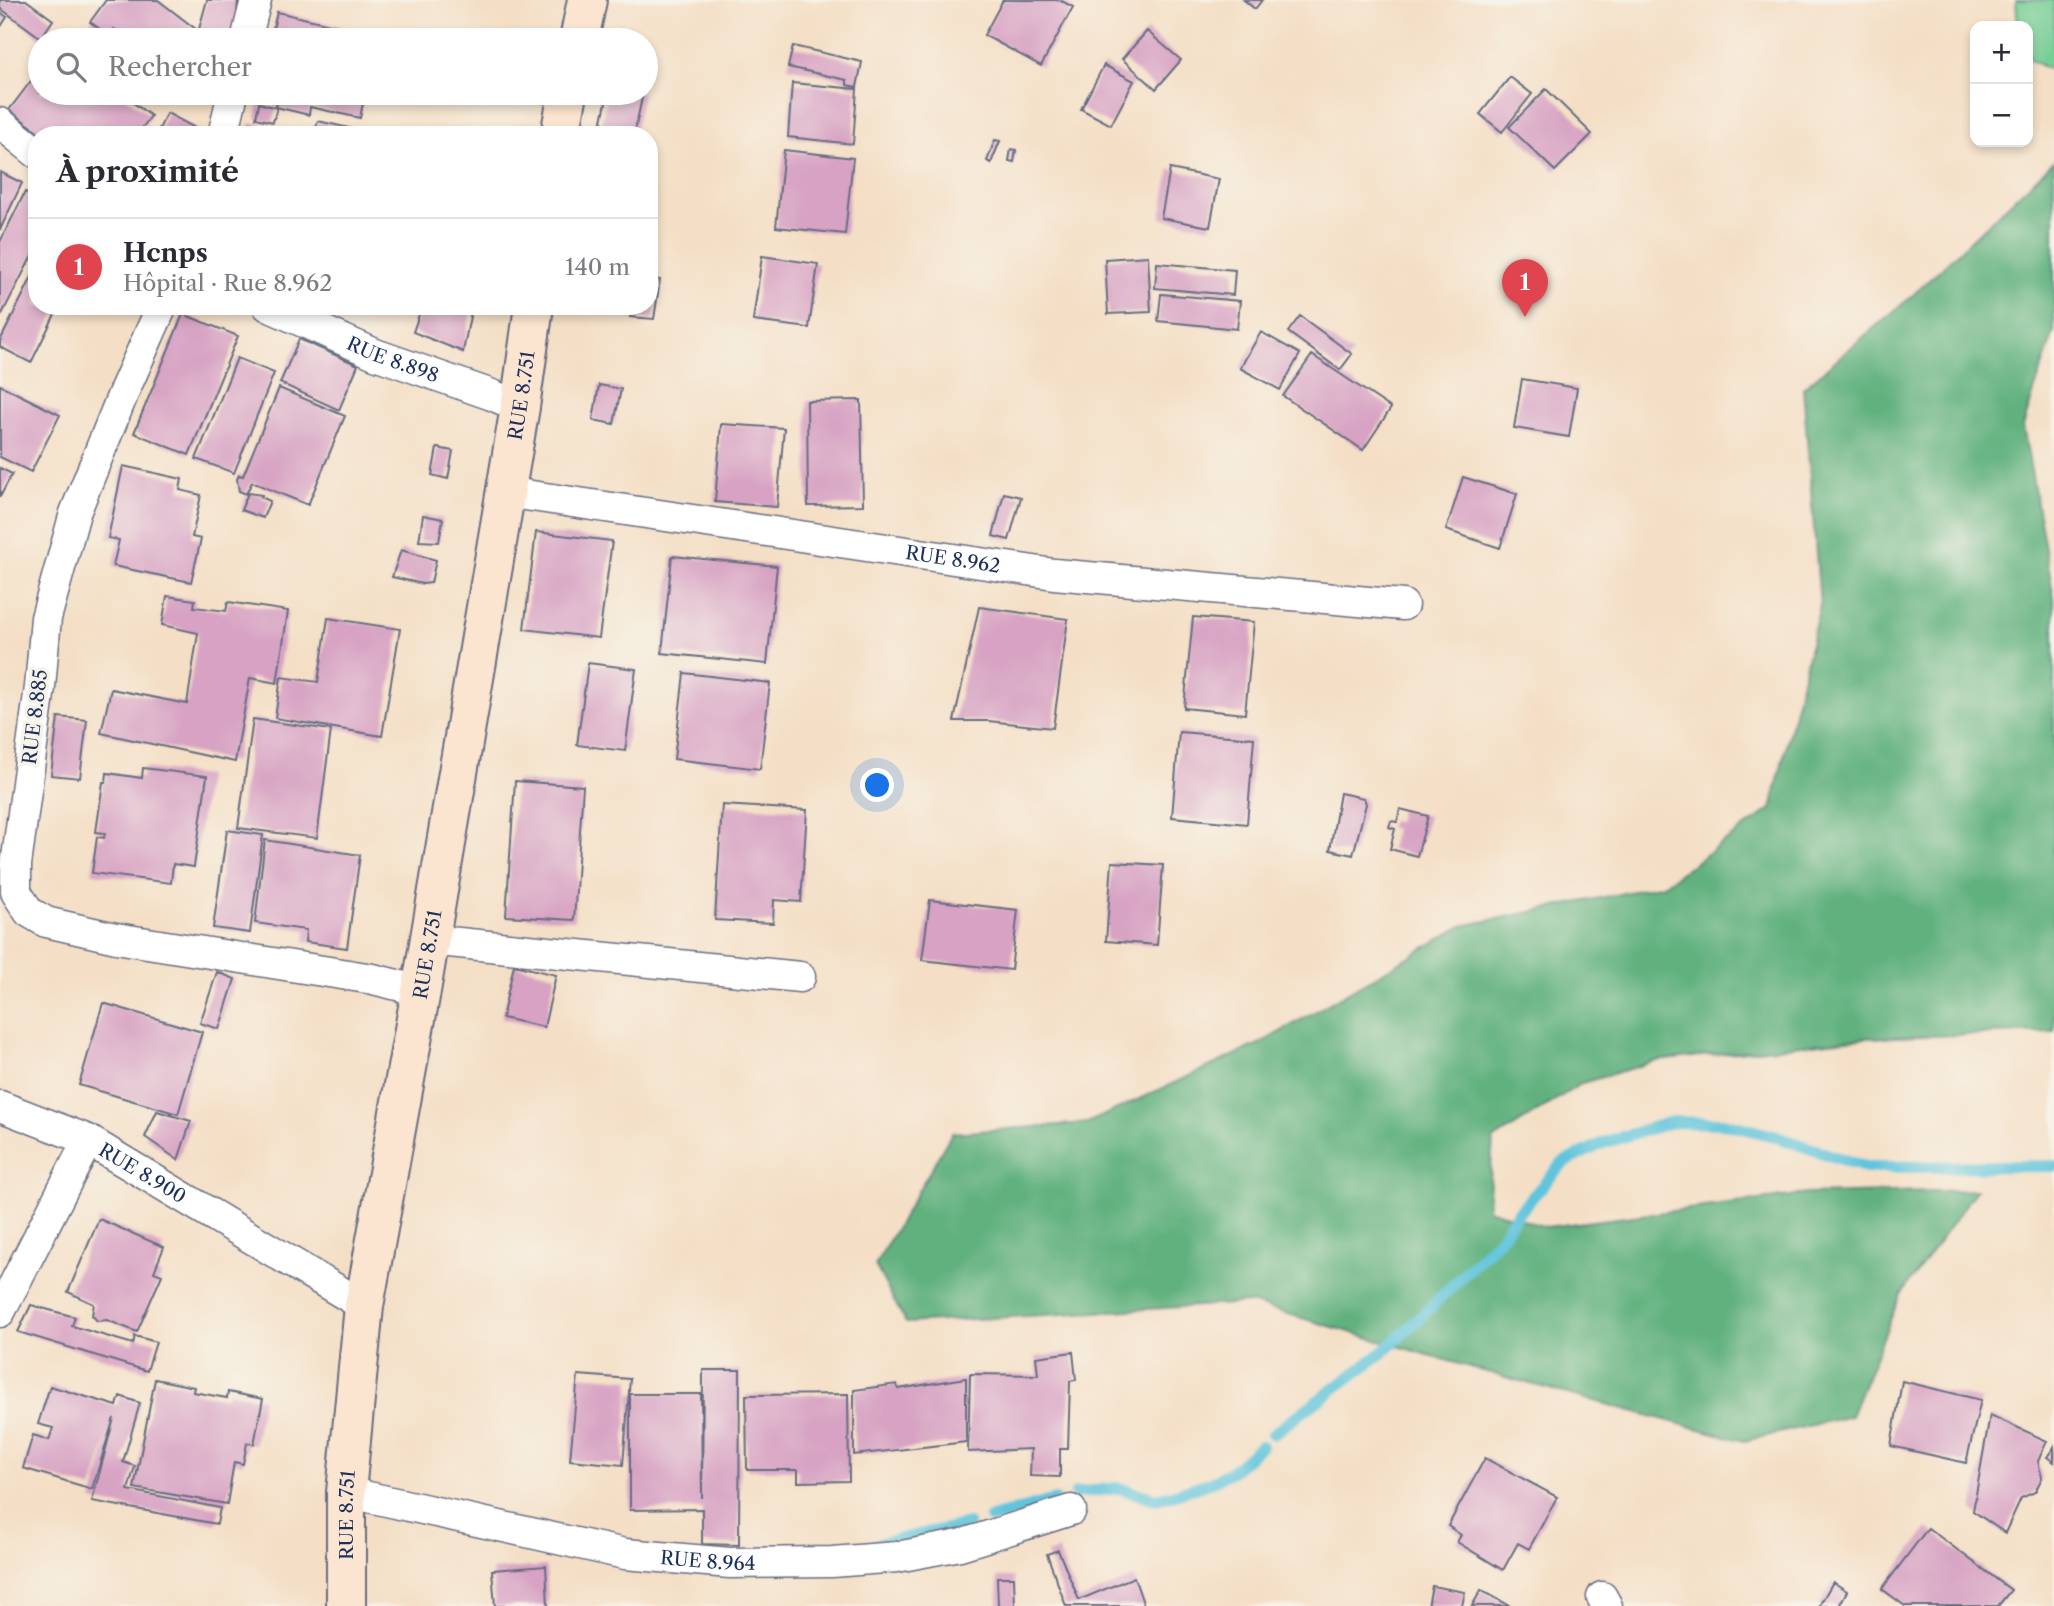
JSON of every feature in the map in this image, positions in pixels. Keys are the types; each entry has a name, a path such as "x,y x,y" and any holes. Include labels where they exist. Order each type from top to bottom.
{"main road":[{"path":"581,28 587,0"},
{"path":"561,126 565,105"},
{"name":"RUE 8.751","path":"346,1606 346,1492 364,1307 421,990 520,407 533,315"}],"street":[{"path":"249,28 256,0"},
{"path":"225,126 230,105"},
{"path":"0,123 28,146"},
{"name":"RUE 8.885","path":"158,315 75,513 46,618 40,687 16,865 16,892 29,912 46,922 116,938 373,979 421,990"},
{"name":"RUE 8.898","path":"288,315 375,354 520,407"},
{"name":"RUE 8.962","path":"505,492 1054,574 1403,605"},
{"path":"429,940 800,977"},
{"path":"0,1106 88,1140"},
{"name":"RUE 8.900","path":"0,1312 88,1140 364,1307"},
{"name":"RUE 8.964","path":"346,1492 625,1554 730,1563 832,1562 897,1557 960,1545 1071,1510"}],"green space":[{"path":"2016,0 2054,0 2054,72 2033,62 2033,21 2018,21"},
{"path":"2054,161 2054,331 2023,426 2054,598 2054,1032 1865,1038 1656,1061 1582,1083 1493,1140 1488,1209 1546,1227 1806,1194 1976,1190 1900,1296 1851,1416 1744,1441 1497,1375 1250,1303 906,1323 875,1265 952,1133 1087,1123 1261,1043 1462,926 1663,885 1771,809 1820,605 1803,388 1913,295"}],"building":[{"path":"0,0 26,0 53,20 48,28 28,28 0,8"},
{"path":"106,0 158,0 194,28 99,28 90,22"},
{"path":"207,0 238,0 236,28 199,28"},
{"path":"1003,0 1060,0 1073,7 1041,66 984,35"},
{"path":"1244,0 1262,0 1255,9"},
{"path":"0,12 7,17 0,28"},
{"path":"277,12 347,28 273,28"},
{"path":"1147,31 1181,60 1156,89 1122,59"},
{"path":"793,46 862,62 857,87 847,85 847,80 788,67"},
{"path":"1104,65 1134,81 1111,125 1081,109"},
{"path":"1510,77 1532,94 1502,132 1480,114"},
{"path":"792,83 857,89 853,144 788,137"},
{"path":"28,85 28,105 136,105 151,116 144,126 31,126 9,110"},
{"path":"1546,89 1592,134 1555,171 1509,127"},
{"path":"259,105 277,108 273,122 256,118"},
{"path":"363,105 360,118 310,107 309,115 276,107"},
{"path":"605,105 640,105 636,126 601,126"},
{"path":"167,113 191,126 160,126"},
{"path":"318,121 340,126 317,126"},
{"path":"995,140 1000,141 991,163 987,161"},
{"path":"1011,149 1016,150 1014,162 1009,161"},
{"path":"784,150 853,158 845,234 776,227"},
{"path":"1170,169 1219,179 1210,227 1161,218"},
{"path":"0,172 22,183 0,230"},
{"path":"25,192 28,194 28,264 0,318 0,242"},
{"path":"762,256 818,264 809,328 753,321"},
{"path":"1148,256 1151,312 1108,314 1105,259"},
{"path":"1157,263 1235,270 1233,295 1155,288"},
{"path":"28,285 28,315 55,315 31,363 0,347 0,341"},
{"path":"1161,294 1240,301 1237,329 1158,321"},
{"path":"183,315 238,336 189,455 134,433"},
{"path":"419,315 470,315 463,352 413,332"},
{"path":"630,315 655,315 654,319"},
{"path":"1300,316 1352,354 1340,370 1288,332"},
{"path":"1261,332 1300,354 1280,390 1240,368"},
{"path":"299,339 358,365 339,410 280,383"},
{"path":"1312,355 1391,408 1363,450 1283,396"},
{"path":"237,358 274,373 234,473 196,459"},
{"path":"1522,379 1577,388 1569,437 1514,428"},
{"path":"0,385 60,415 31,472 0,457"},
{"path":"599,385 621,389 614,424 593,420"},
{"path":"279,388 345,416 308,505 252,482 246,494 239,491 237,479 239,475 243,476"},
{"path":"861,400 863,505 808,506 807,401"},
{"path":"721,424 784,428 777,507 715,502"},
{"path":"437,448 453,451 448,479 432,475"},
{"path":"123,466 182,479 180,490 201,495 192,537 201,539 191,582 113,566 119,540 108,538"},
{"path":"0,468 12,474 0,497"},
{"path":"1463,477 1517,494 1500,548 1446,530"},
{"path":"248,493 262,495 261,497 270,501 263,518 241,510"},
{"path":"1004,493 1021,497 1009,540 993,536"},
{"path":"423,515 443,519 439,542 419,541"},
{"path":"536,532 612,541 599,638 524,629"},
{"path":"401,550 436,560 431,583 423,584 392,577"},
{"path":"672,556 777,566 767,664 662,653"},
{"path":"167,596 195,600 194,607 226,611 228,602 288,611 277,683 250,678 235,762 101,733 111,689 187,704 198,633 162,625"},
{"path":"979,607 1068,619 1053,728 988,721 954,721"},
{"path":"1193,617 1254,622 1245,714 1184,708"},
{"path":"328,618 400,629 382,736 275,718 281,677 318,682"},
{"path":"588,663 636,669 625,751 577,745"},
{"path":"684,673 770,683 760,769 674,759"},
{"path":"58,717 87,720 80,778 51,775"},
{"path":"253,719 331,730 317,838 238,828"},
{"path":"1179,732 1254,738 1247,824 1172,817"},
{"path":"143,768 207,776 194,867 173,864 171,883 92,873 97,837 104,838 105,833 96,832 103,782 106,782 107,773 142,778"},
{"path":"515,781 583,786 574,920 506,916"},
{"path":"1340,793 1364,798 1366,804 1353,855 1330,850"},
{"path":"722,805 807,810 801,902 774,900 773,923 715,920"},
{"path":"1400,809 1428,816 1417,856 1390,849 1395,829 1389,827 1391,821 1397,822"},
{"path":"227,830 263,835 250,933 213,928"},
{"path":"265,840 360,855 347,948 305,942 306,930 255,923"},
{"path":"1112,862 1163,865 1157,945 1106,941"},
{"path":"930,900 1018,910 1011,970 922,960"},
{"path":"514,965 556,975 544,1027 502,1018"},
{"path":"217,972 235,979 219,1029 200,1023"},
{"path":"103,1003 202,1032 178,1114 79,1085"},
{"path":"157,1111 191,1121 178,1160 145,1137"},
{"path":"99,1219 164,1247 154,1272 162,1275 137,1332 107,1320 97,1321 92,1315 94,1304 68,1292"},
{"path":"31,1305 75,1317 72,1326 133,1344 135,1336 156,1342 147,1371 18,1332"},
{"path":"1073,1352 1076,1380 1070,1381 1068,1449 1060,1449 1060,1477 1030,1476 1031,1449 968,1452 970,1374 1038,1375 1036,1357"},
{"path":"703,1370 740,1370 739,1545 702,1544 702,1509 630,1510 630,1394 701,1394 702,1498"},
{"path":"578,1375 630,1379 623,1465 570,1460"},
{"path":"966,1378 966,1442 854,1455 854,1390 897,1384 898,1389"},
{"path":"155,1379 194,1387 193,1392 227,1398 228,1392 263,1399 254,1444 247,1443 243,1464 234,1462 227,1504 134,1488"},
{"path":"1902,1381 1981,1400 1966,1463 1891,1446"},
{"path":"50,1386 117,1406 120,1396 140,1403 123,1462 135,1466 128,1490 220,1508 217,1524 92,1501 114,1418 92,1489 23,1468 33,1435 49,1440 53,1428 38,1424"},
{"path":"848,1394 849,1481 798,1482 798,1470 747,1470 746,1395"},
{"path":"1990,1415 2047,1441 2038,1461 2042,1478 2035,1492 2021,1498 2005,1533 1973,1511"},
{"path":"2054,1447 2054,1462 2047,1457"},
{"path":"1485,1458 1557,1497 1529,1549 1518,1543 1503,1570 1457,1542 1461,1535 1448,1526"},
{"path":"1928,1528 2011,1590 1998,1606 1905,1606 1882,1589"},
{"path":"1058,1550 1079,1600 1134,1577 1144,1606 1066,1606 1047,1554"},
{"path":"546,1566 548,1606 495,1606 492,1570"},
{"path":"997,1577 1014,1577 1015,1606 998,1606"},
{"path":"1833,1582 1847,1591 1839,1606 1819,1606"},
{"path":"1432,1586 1465,1592 1462,1606 1428,1606"},
{"path":"1481,1590 1510,1606 1472,1606"}],"waterway":[{"path":"1273,1434 1382,1353 1501,1237 1518,1213 1563,1163 1603,1143 1672,1122 1723,1123 1774,1136 1865,1167 2054,1166"},
{"path":"1076,1493 1118,1488 1156,1499 1169,1496 1209,1483 1232,1471 1261,1446"},
{"path":"991,1518 1055,1500"},
{"path":"878,1544 968,1524"}],"place":[{"name":"Hcnps","path":"1525,317"}]}
